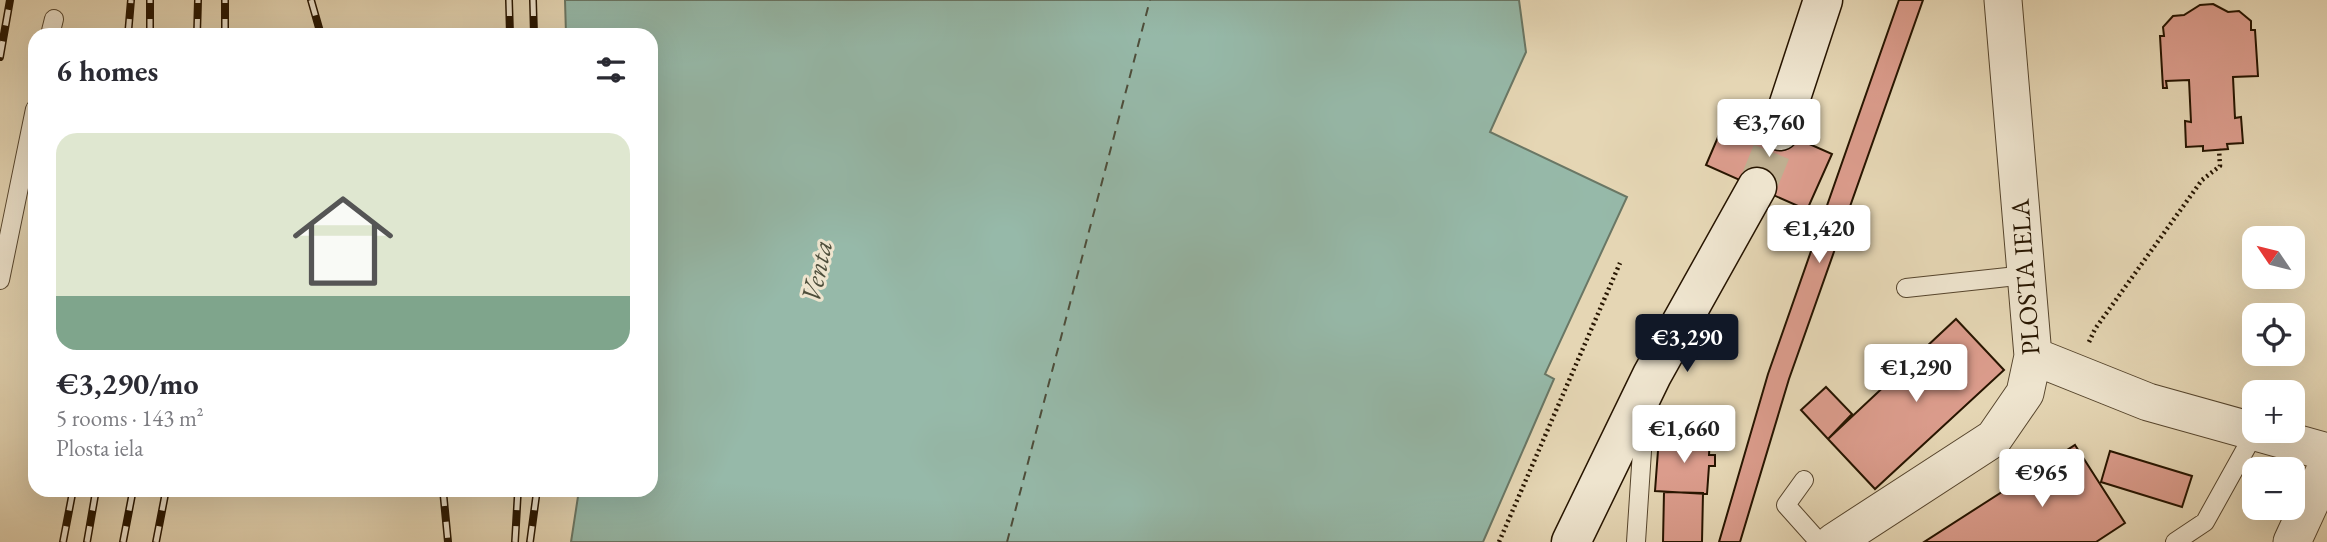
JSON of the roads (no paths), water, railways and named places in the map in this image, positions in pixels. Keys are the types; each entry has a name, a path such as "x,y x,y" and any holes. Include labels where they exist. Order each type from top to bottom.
{"street":[{"path":"1780,131 1823,0"},
{"name":"PLOSTA IELA","path":"1835,542 1994,438 2025,393 2033,356 2003,0"},
{"path":"1571,542 1652,375 1757,187"},
{"path":"2033,356 2148,402 2242,428"},
{"path":"2295,443 2327,452"},
{"path":"2304,525 2327,466"}],"lane":[{"path":"0,280 28,143"},
{"path":"1906,288 2026,275"},
{"path":"1621,439 1642,451 1636,542"},
{"path":"2175,542 2205,522 2249,443"},
{"path":"1804,480 1786,505 1819,542"}],"water":[{"name":"Venta","path":"565,0 1519,0 1526,52 1490,132 1627,197 1545,374 1554,379 1483,542 571,542 578,497 658,497 658,28 566,28"}],"tunnel":[{"path":"1757,187 1780,131"}],"railway":[{"path":"0,57 10,0"},
{"path":"129,28 131,0"},
{"path":"150,0 150,28"},
{"path":"197,28 198,0"},
{"path":"225,0 225,28"},
{"path":"311,0 319,28"},
{"path":"509,0 510,28"},
{"path":"533,0 534,28"},
{"path":"63,542 72,497"},
{"path":"87,542 95,497"},
{"path":"123,542 132,497"},
{"path":"156,542 165,497"},
{"path":"444,497 448,542"},
{"path":"515,542 518,497"},
{"path":"530,542 536,497"}]}
